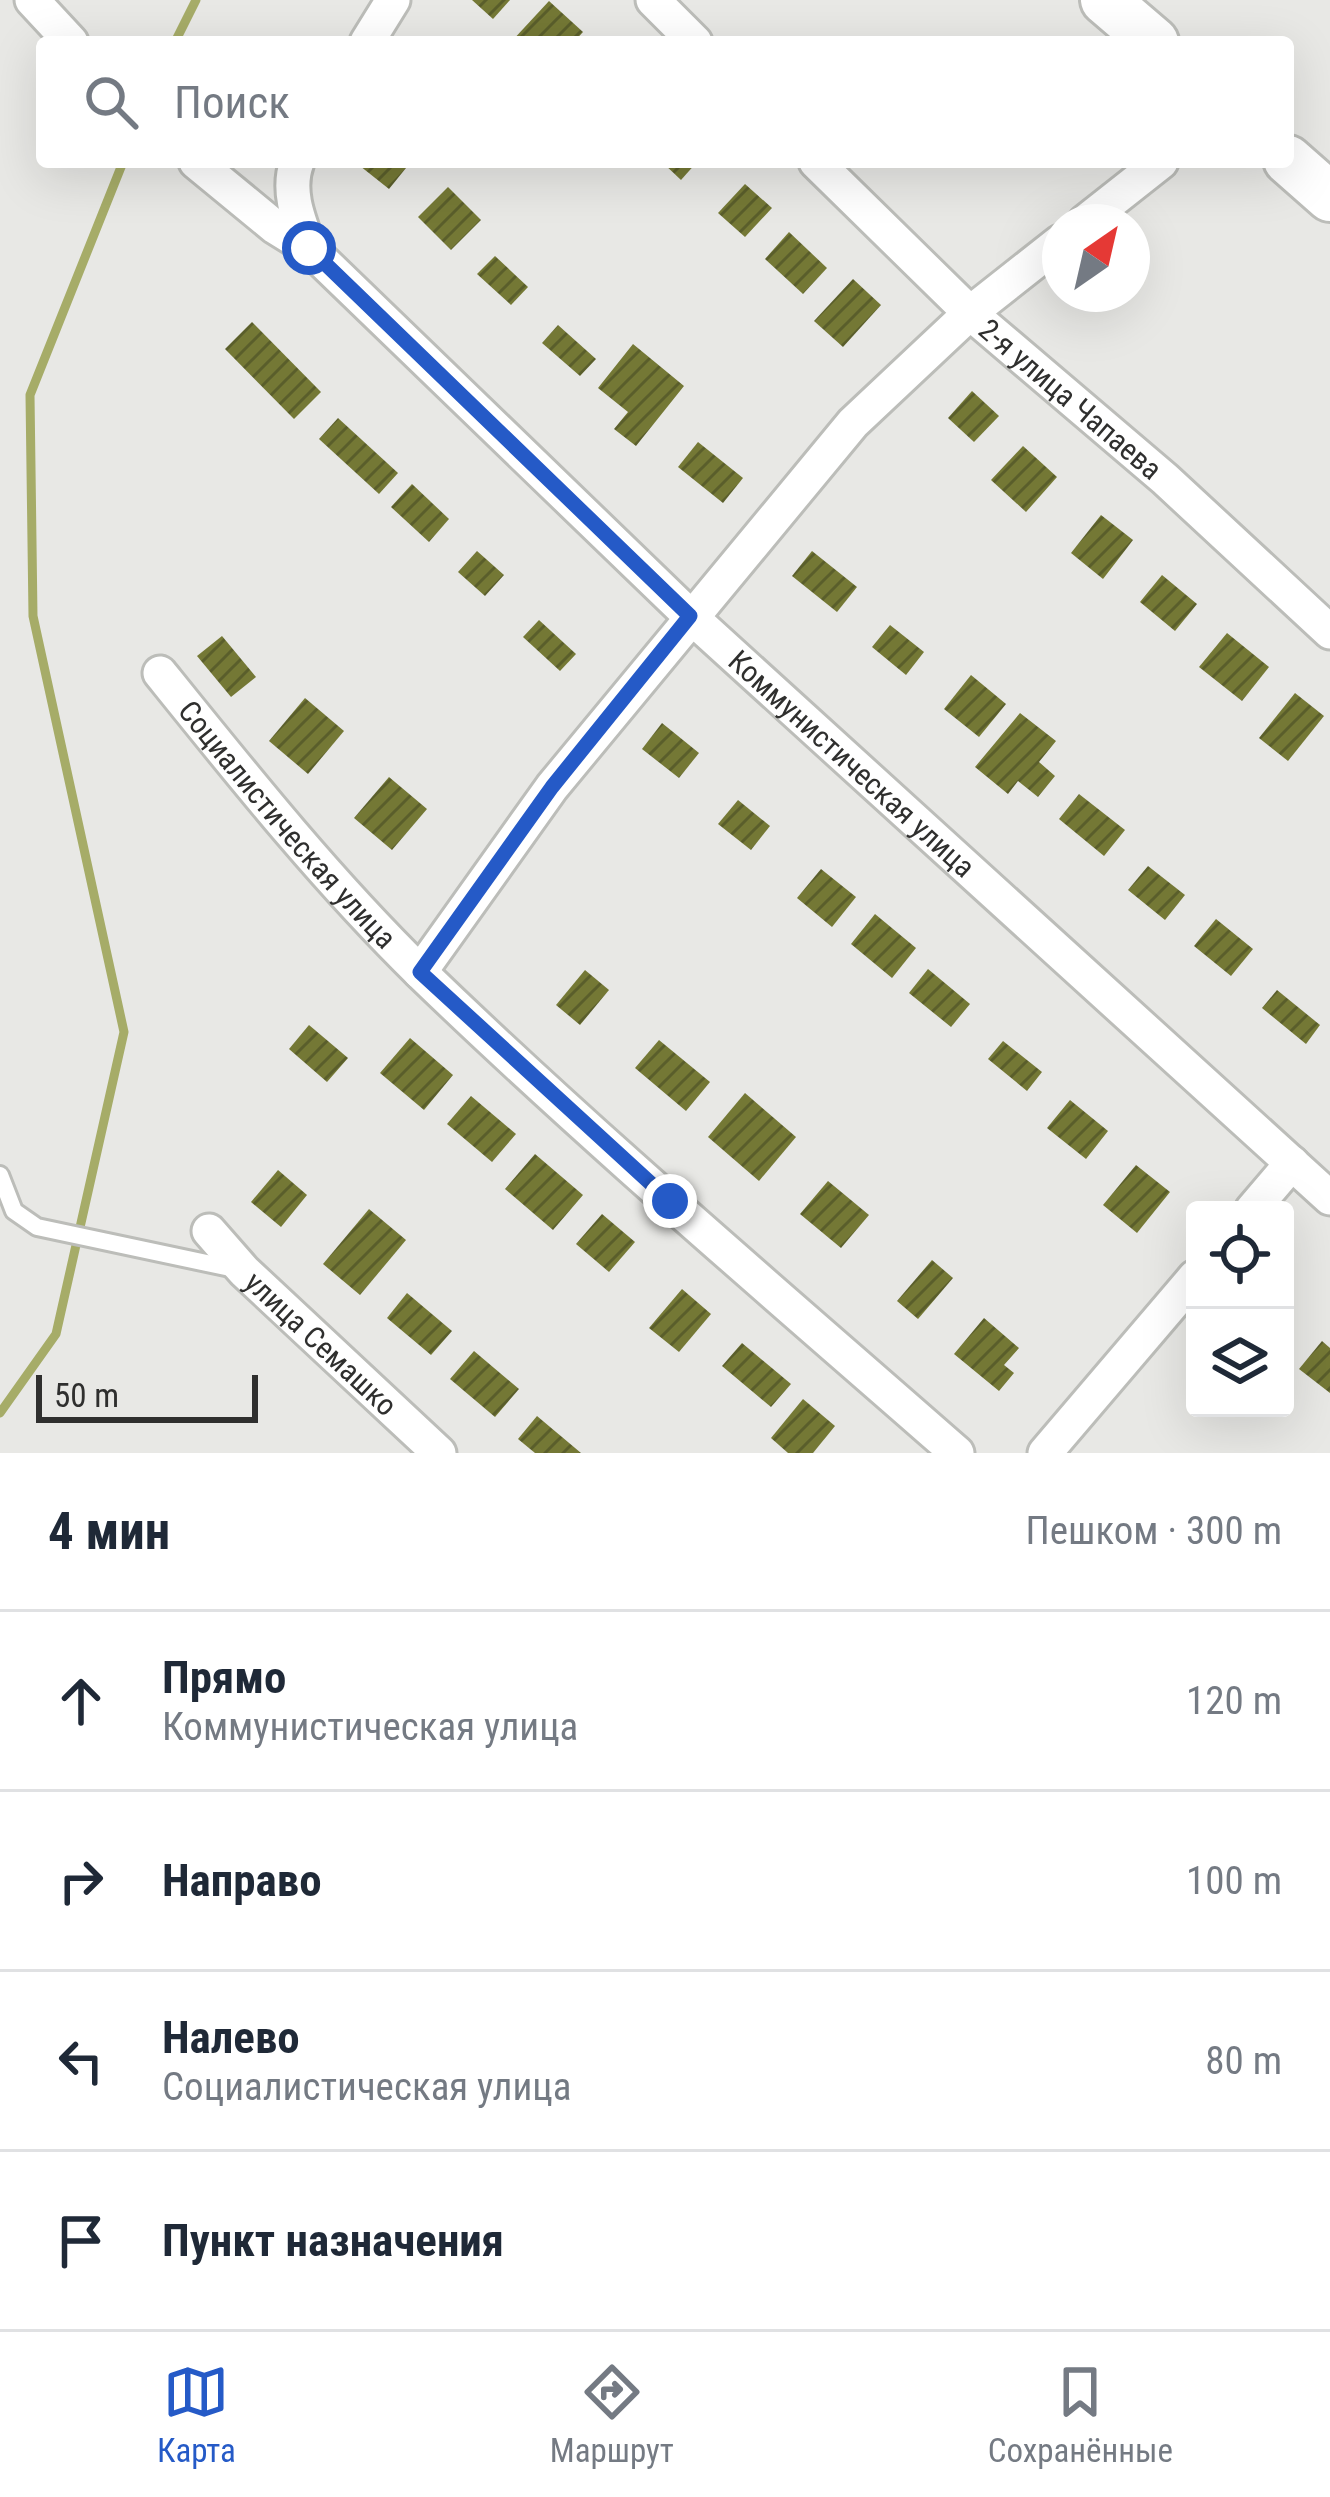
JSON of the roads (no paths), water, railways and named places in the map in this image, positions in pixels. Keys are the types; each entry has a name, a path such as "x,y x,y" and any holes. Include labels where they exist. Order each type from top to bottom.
{"main road":[{"path":"1105,0 1147,36"},
{"path":"1294,165 1330,197"}],"street":[{"path":"32,0 65,36"},
{"path":"371,36 393,0"},
{"path":"653,0 689,36"},
{"path":"294,168 293,207 309,248"},
{"name":"2-я улица Чапаева","path":"822,168 970,313 1165,479 1330,632"},
{"path":"1108,204 1153,168"},
{"name":"Коммунистическая улица","path":"206,171 309,248 690,616 1330,1198"},
{"path":"420,972 552,787 853,423 970,313 1042,256"},
{"name":"Социалистическая улица","path":"160,673 272,812 420,972 956,1453"},
{"path":"1260,1201 1292,1163"},
{"name":"улица Семашко","path":"209,1231 244,1271 439,1453"},
{"path":"1045,1453 1186,1287"}],"lane":[{"path":"0,1175 14,1211 37,1227 244,1271"}],"waterway":[{"path":"178,36 196,0"},
{"path":"0,1413 56,1334 124,1032 33,616 30,395 121,168"}]}
